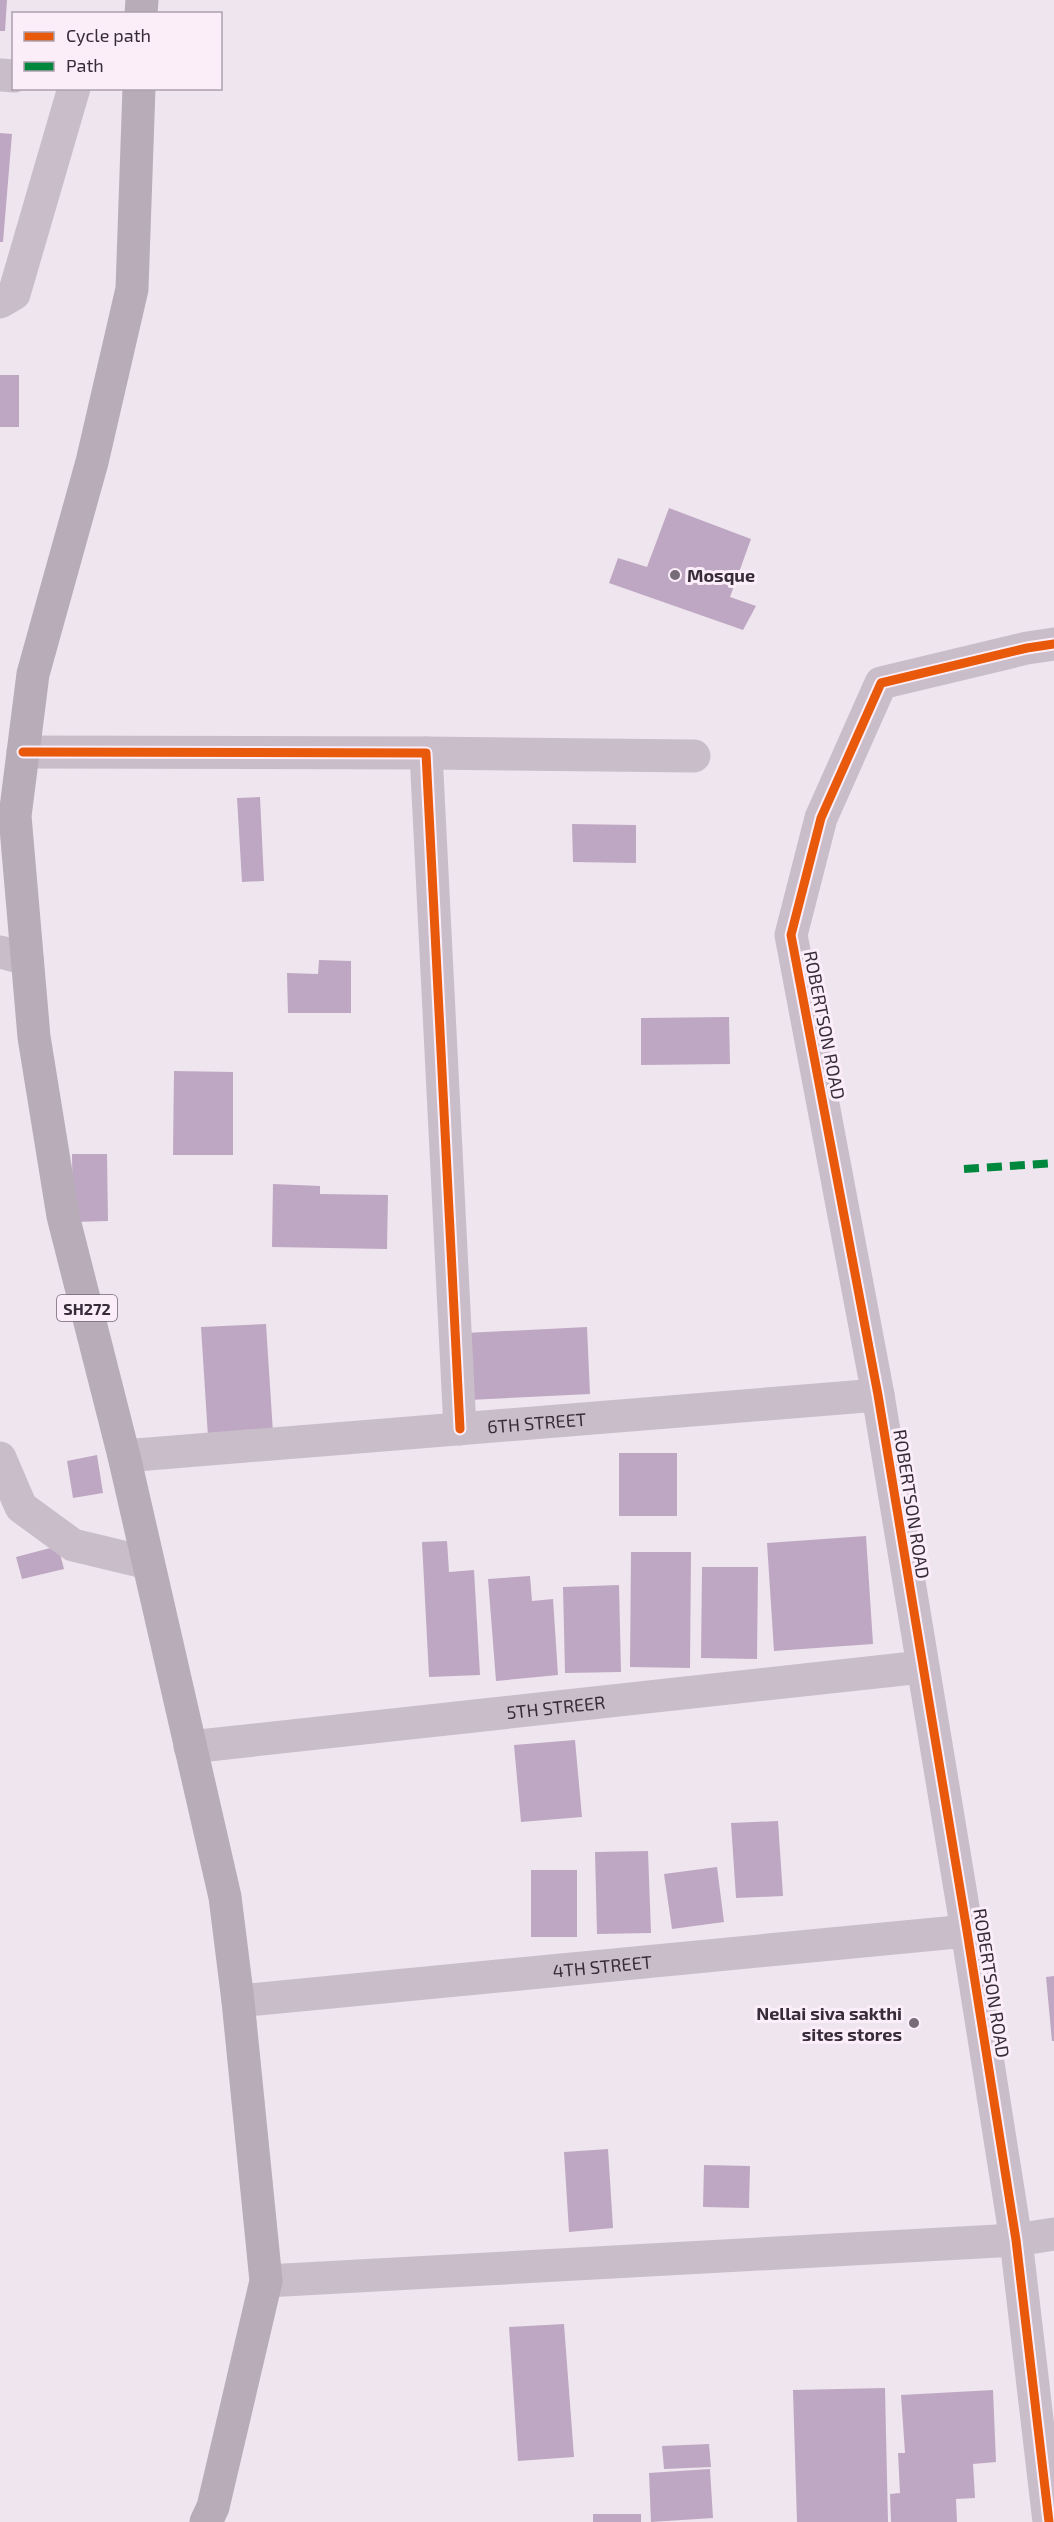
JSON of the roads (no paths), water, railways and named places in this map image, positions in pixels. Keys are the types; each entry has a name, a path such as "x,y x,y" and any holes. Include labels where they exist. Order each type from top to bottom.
{"main road":[{"name":"SH272","path":"139,90 132,289 92,462 33,674 15,816 14,955 34,1037 63,1216 124,1456 225,1897 238,2001 266,2281 213,2507 206,2522"}],"street":[{"path":"0,302 14,294 73,90"},
{"name":"ROBERTSON ROAD","path":"1049,2522 1016,2240 967,1931 878,1395 790,935 821,818 880,682 1027,648 1054,644"},
{"path":"23,752 694,756"},
{"path":"426,753 460,1429"},
{"name":"6TH STREET","path":"124,1456 878,1395"},
{"path":"0,1458 21,1507 73,1545 148,1563"},
{"name":"5TH STREER","path":"190,1747 922,1667"},
{"name":"4TH STREET","path":"238,2001 967,1931"},
{"path":"266,2281 1016,2240 1054,2234"}],"place":[{"name":"Mosque","path":"675,575"},
{"name":"Nellai siva sakthi sites stores","path":"914,2023"}]}
